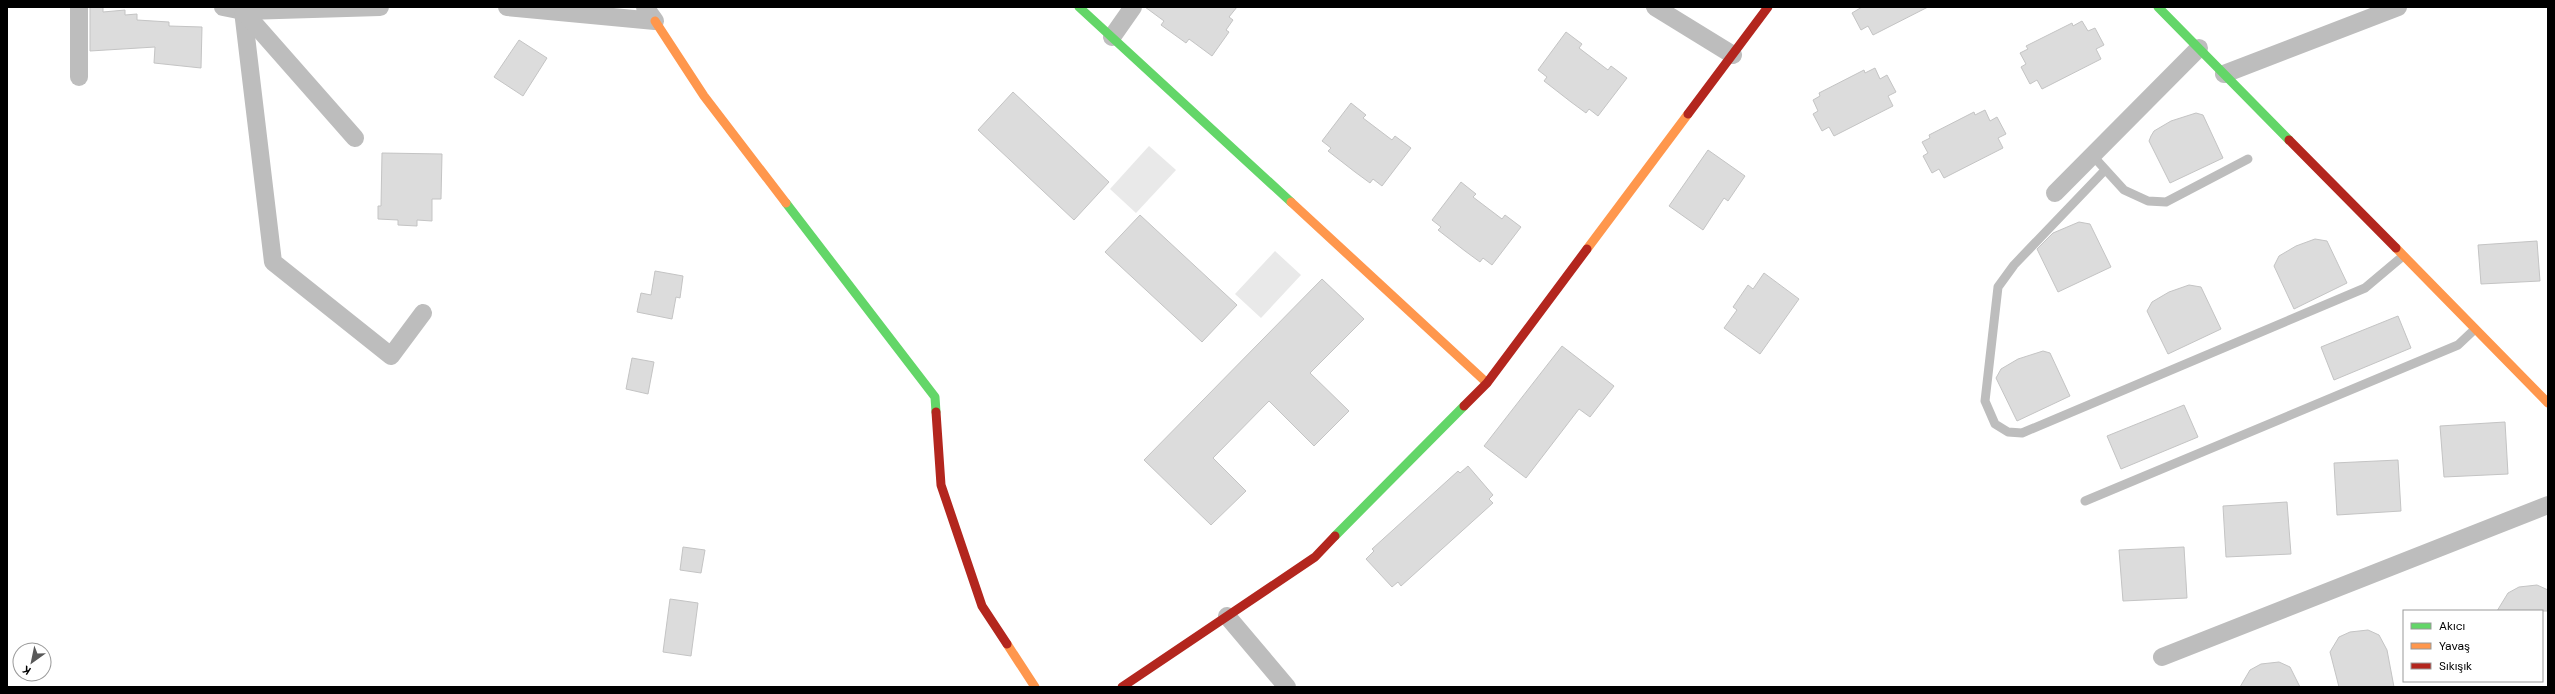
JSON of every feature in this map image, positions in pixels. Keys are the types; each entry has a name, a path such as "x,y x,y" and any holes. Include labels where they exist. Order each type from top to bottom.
{"street":[{"path":"79,7 79,77"},
{"path":"223,7 243,11 380,7"},
{"path":"507,7 650,14 704,96 935,397 941,485 982,606 1035,687"},
{"path":"1079,7 1487,383"},
{"path":"1112,37 1133,7"},
{"path":"1655,7 1733,55"},
{"path":"1122,687 1315,557 1487,383 1768,7"},
{"path":"2158,7 2548,403"},
{"path":"2224,74 2398,7"},
{"path":"243,11 355,138"},
{"path":"243,11 273,262 391,356 423,313"},
{"path":"2055,193 2199,48"},
{"path":"2162,657 2548,505"},
{"path":"1227,616 1287,687"}],"lane":[{"path":"2093,156 2124,190 2148,201 2166,202 2248,159"},
{"path":"2105,170 2014,265 1998,287 1985,401 1995,424 2008,432 2022,433 2365,288 2403,256"},
{"path":"2085,501 2458,345 2475,329"}],"shaded area":[{"path":"1149,146 1176,170 1136,213 1110,189"},
{"path":"1275,251 1301,275 1261,318 1235,294"}],"building":[{"path":"90,7 103,7 103,12 125,10 125,15 137,14 137,20 169,22 169,26 202,27 201,68 154,63 155,47 90,51"},
{"path":"1145,7 1237,7 1229,17 1233,20 1226,30 1229,32 1212,56 1189,39 1186,43 1161,25 1164,21"},
{"path":"1862,7 1928,7 1873,35 1868,26 1861,30 1852,13"},
{"path":"2082,21 2088,31 2095,28 2104,45 2096,49 2101,59 2042,89 2037,80 2030,84 2021,67 2026,64 2020,53 2028,49 2026,46 2072,23 2073,26"},
{"path":"1566,32 1582,44 1579,48 1608,70 1611,66 1627,78 1598,116 1589,109 1586,113 1571,102 1544,81 1547,77 1538,70"},
{"path":"519,40 547,58 523,96 494,77"},
{"path":"1875,68 1880,79 1887,75 1896,92 1888,96 1893,106 1834,136 1829,127 1822,131 1813,114 1818,111 1813,100 1820,96 1819,93 1864,70 1865,73"},
{"path":"1013,92 1109,182 1074,220 978,130"},
{"path":"1351,103 1366,115 1363,118 1392,140 1395,136 1411,148 1382,186 1373,179 1370,183 1355,172 1328,151 1331,148 1322,141"},
{"path":"1985,110 1990,121 1997,117 2006,134 1998,138 2003,148 1944,178 1939,169 1932,173 1923,156 1928,153 1922,142 1930,138 1929,135 1974,112 1975,115"},
{"path":"2196,113 2203,115 2223,158 2170,183 2149,141 2154,131 2171,121"},
{"path":"1708,150 1745,176 1728,201 1724,198 1703,230 1669,206"},
{"path":"382,153 442,154 441,199 432,199 432,221 417,220 417,226 398,225 398,220 378,219 378,206 381,206"},
{"path":"1461,182 1476,194 1473,197 1502,219 1505,215 1521,227 1492,265 1483,258 1480,262 1465,251 1438,230 1441,227 1432,220"},
{"path":"1140,215 1237,305 1202,342 1105,252"},
{"path":"2079,222 2090,224 2111,267 2058,292 2037,249 2053,233"},
{"path":"2315,239 2327,241 2347,283 2294,309 2274,266 2279,256 2296,246"},
{"path":"2537,241 2540,281 2481,284 2478,245"},
{"path":"655,271 683,276 680,298 676,297 672,319 637,312 641,293 651,295"},
{"path":"1764,273 1799,299 1760,354 1724,328 1737,310 1733,307 1748,285 1753,289"},
{"path":"1322,279 1364,319 1310,373 1349,411 1314,446 1269,401 1213,458 1246,491 1211,525 1144,460"},
{"path":"2189,285 2201,287 2221,329 2168,354 2147,311 2152,302 2169,292"},
{"path":"2398,316 2411,348 2334,380 2321,347"},
{"path":"1562,346 1614,386 1590,417 1579,409 1526,478 1484,446"},
{"path":"2043,351 2050,353 2070,396 2017,421 1996,378 2001,369 2018,359"},
{"path":"632,358 654,362 648,394 626,389"},
{"path":"2184,405 2198,437 2121,469 2107,436"},
{"path":"2505,422 2508,474 2444,477 2440,426"},
{"path":"2398,460 2401,511 2337,515 2334,463"},
{"path":"1468,466 1493,495 1489,499 1493,503 1401,586 1398,582 1392,587 1366,559 1374,551 1372,549 1458,471 1460,473"},
{"path":"2287,502 2291,554 2226,557 2223,506"},
{"path":"683,547 705,550 701,573 680,570"},
{"path":"2184,547 2187,598 2123,601 2119,550"},
{"path":"2537,585 2548,590 2548,611 2498,610 2508,593 2519,587"},
{"path":"670,599 698,603 691,656 663,652"},
{"path":"2368,630 2379,635 2387,650 2394,687 2339,687 2330,652 2339,637 2350,632"},
{"path":"2279,662 2290,667 2300,687 2240,687 2250,670 2261,664"}],"traffic: fast":[{"path":"1079,7 1291,202"},
{"path":"2158,7 2289,140"},
{"path":"786,203 935,397 936,412"},
{"path":"1335,536 1464,406"}],"traffic: slow":[{"path":"655,21 704,96 786,203"},
{"path":"1587,249 1688,114"},
{"path":"1291,202 1487,383"},
{"path":"2396,248 2548,403"},
{"path":"1007,644 1035,687"}],"traffic: jam":[{"path":"1688,114 1768,7"},
{"path":"2289,140 2396,248"},
{"path":"1464,406 1487,383 1587,249"},
{"path":"936,412 941,485 982,606 1007,644"},
{"path":"1122,687 1315,557 1335,536"}]}
